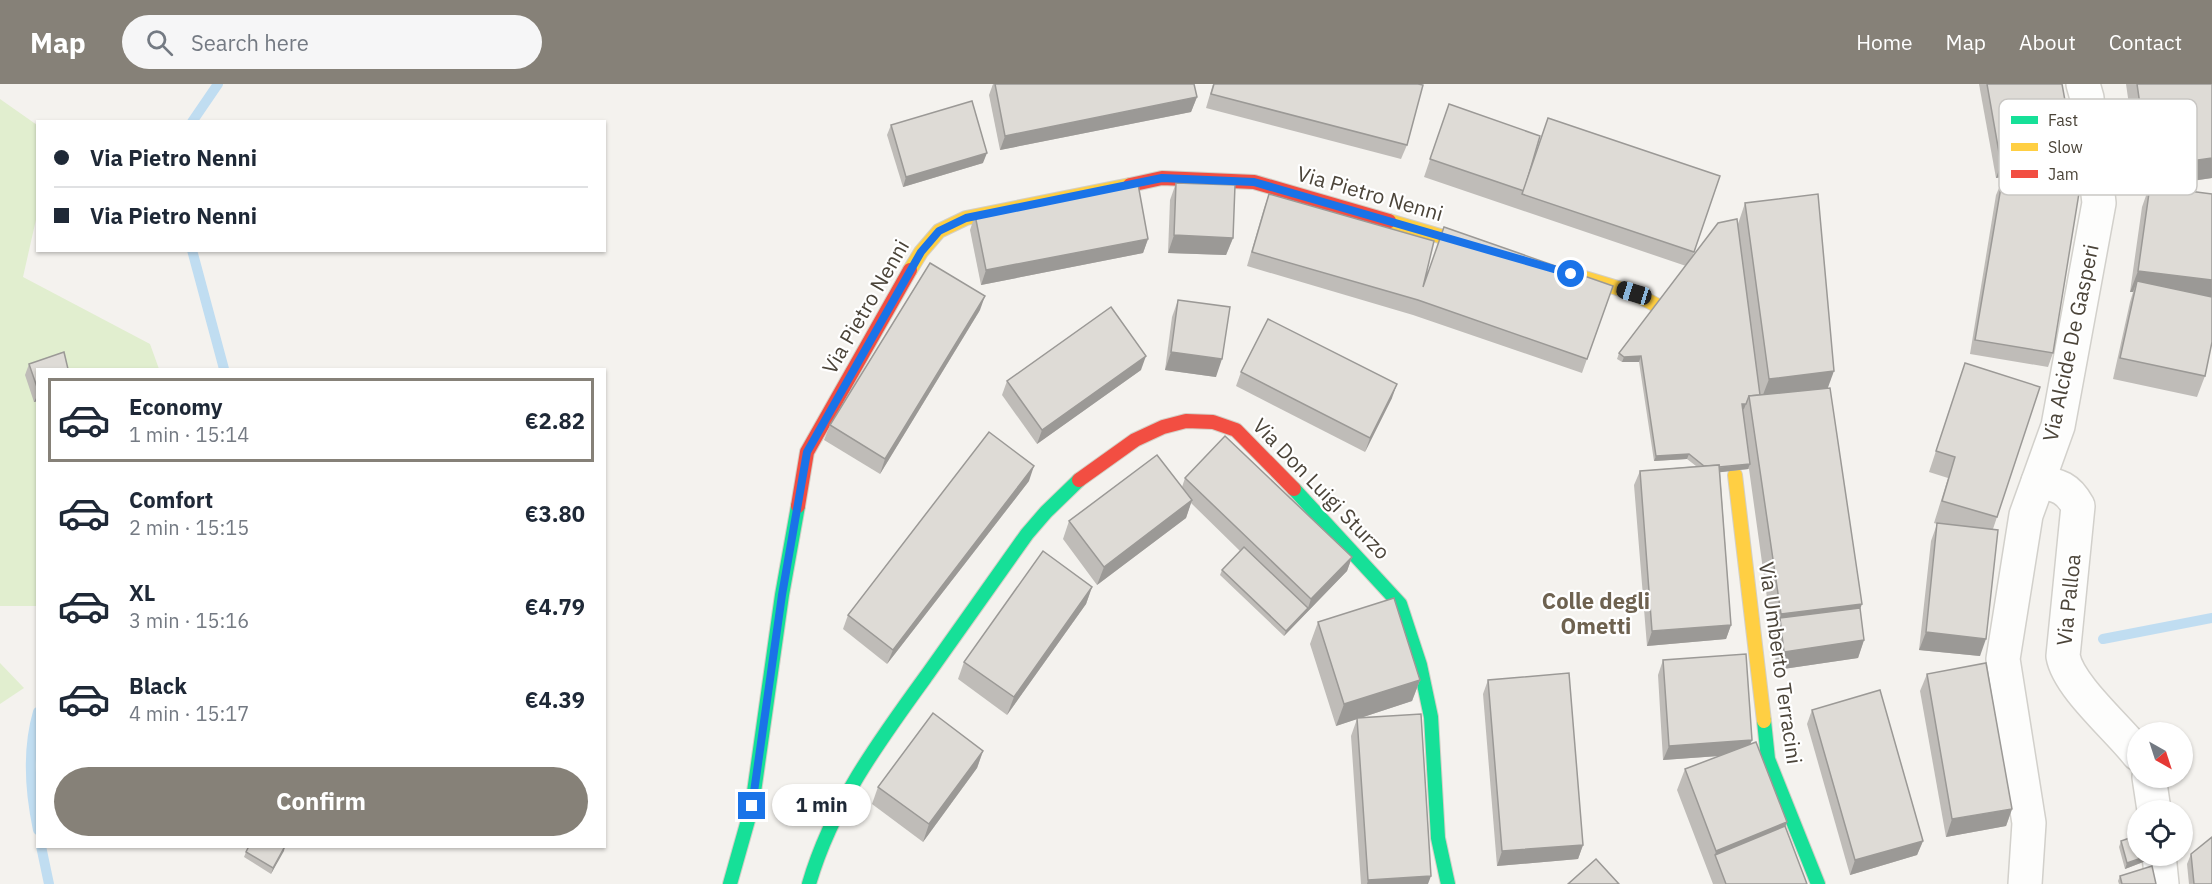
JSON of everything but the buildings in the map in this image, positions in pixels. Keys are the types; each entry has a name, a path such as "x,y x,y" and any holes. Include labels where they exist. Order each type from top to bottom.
{"street":[{"name":"Via Alcide De Gasperi","path":"2083,84 2087,99"},
{"name":"Via Pietro Nenni","path":"730,884 752,806 782,595 807,452 921,252 939,231 966,218 1162,178 1254,182 1492,251"},
{"name":"Via Alcide De Gasperi","path":"2025,884 2029,823 2003,659 2026,515 2058,426 2099,203 2098,195"},
{"path":"1560,271 1634,293 1656,305"},
{"name":"Via Don Luigi Sturzo","path":"809,884 813,865 829,824 886,732 1040,519 1076,483 1102,462 1135,440 1163,427 1186,421 1213,422 1236,429 1329,525 1400,604 1420,665 1431,717 1438,838 1448,884"},
{"name":"Via Umberto Terracini","path":"1735,475 1768,759 1818,884"},
{"name":"Via Palloa","path":"2038,482 2053,484 2070,492 2078,506 2064,665 2081,689 2127,741"},
{"path":"2160,866 2162,884"}],"green space":[{"path":"0,99 36,124 36,219 23,277 150,344 159,368 36,368 36,606 0,606"},
{"path":"0,663 24,688 0,704"}],"waterway":[{"path":"193,120 218,84"},
{"path":"193,252 224,368"},
{"path":"2103,639 2212,618"},
{"path":"36,721 31,756 36,818"},
{"path":"41,848 49,884"}],"traffic: fast":[{"path":"809,884 830,827 875,749 1027,534 1079,480"},
{"path":"1294,489 1400,604 1420,665 1431,717 1438,838 1448,884"},
{"path":"730,884 752,806 782,595 798,506"},
{"path":"1764,721 1768,759 1818,884"}],"traffic: slow":[{"path":"910,270 921,252 939,231 966,218 1130,185"},
{"path":"1389,221 1484,249"},
{"path":"1571,274 1634,293 1656,305"},
{"path":"1735,475 1764,721"}],"traffic: jam":[{"path":"1130,185 1162,178 1254,182 1389,221"},
{"path":"798,506 807,452 910,270"},
{"path":"1079,480 1135,440 1163,427 1186,421 1213,422 1236,430 1294,489"}],"district":[{"name":"Colle degli Ometti","path":"1596,614"}],"route":[{"path":"752,806 782,595 807,452 921,252 939,231 966,218 1162,178 1254,182 1571,274"}]}
